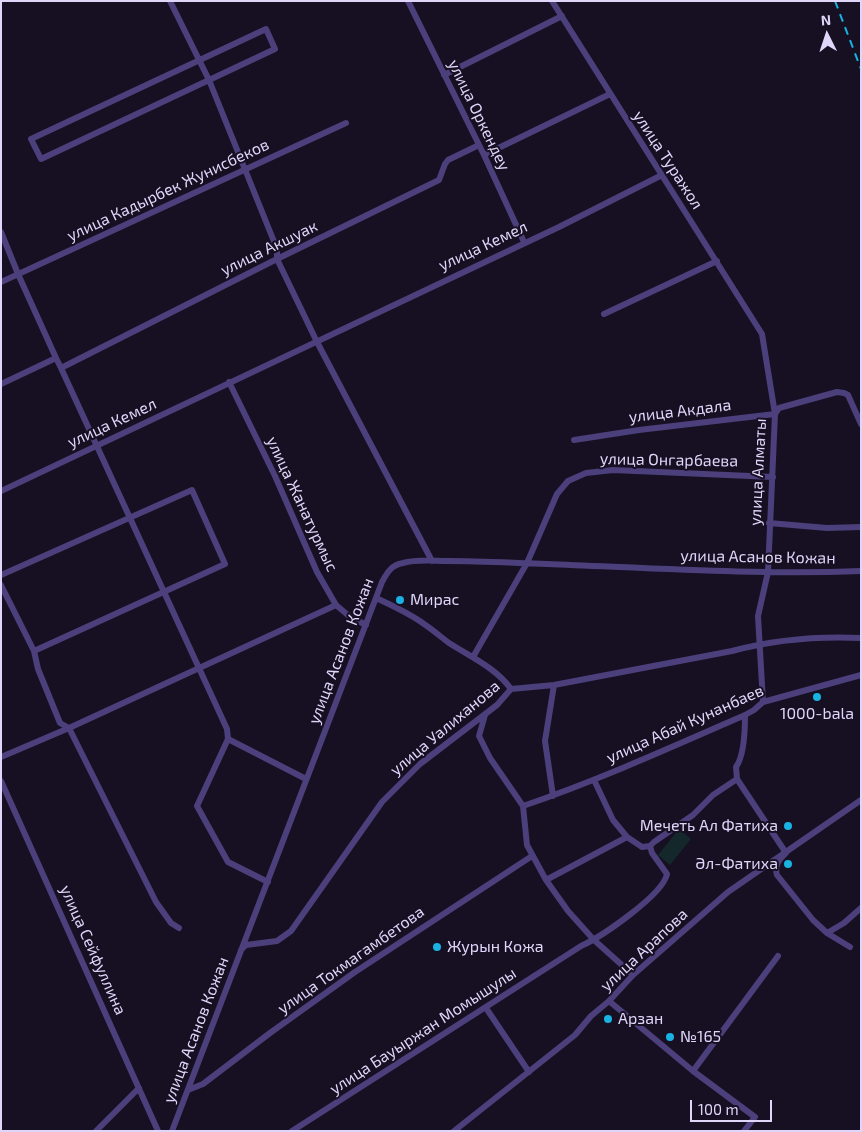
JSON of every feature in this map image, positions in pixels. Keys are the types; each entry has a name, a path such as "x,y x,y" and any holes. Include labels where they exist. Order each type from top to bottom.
{"street":[{"path":"170,1 209,80 277,249 277,258 316,340 432,560"},
{"name":"улица Оркендеу","path":"408,1 484,155 524,242"},
{"name":"улица Туражол","path":"552,1 762,334"},
{"path":"444,75 562,16"},
{"path":"266,29 276,49 41,159 31,139 200,60 266,29"},
{"path":"484,155 610,94"},
{"name":"улица Кадырбек Жунисбеков","path":"1,282 346,123"},
{"name":"улица Акшуак","path":"61,368 277,258 439,180 448,160 478,145"},
{"name":"улица Кемел","path":"1,491 316,340 558,227 662,175"},
{"path":"1,232 56,358 227,729 228,739 197,806 228,862 268,882"},
{"path":"604,314 717,261"},
{"name":"улица Алматы","path":"762,334 775,414 768,572 758,616 762,702"},
{"path":"1,384 56,358"},
{"name":"улица Жанатурмыс","path":"229,382 275,476 317,572 336,605 349,616 366,625"},
{"name":"улица Акдала","path":"574,440 775,414 779,408 837,392 848,395 861,424"},
{"name":"улица Онгарбаева","path":"473,657 527,563 557,494 568,481 586,473 613,470 773,477"},
{"path":"1,575 192,490 225,564 34,651"},
{"path":"769,523 827,528 861,527"},
{"name":"улица Асанов Кожан","path":"172,1131 382,582 394,565 403,562 432,560 768,572 861,572"},
{"path":"1,585 34,651 38,669 60,723 69,728 156,902 171,923 179,928"},
{"path":"376,598 416,619 473,657 504,679 512,690"},
{"path":"1,757 69,728 336,605"},
{"name":"улица Уалиханова","path":"241,950 246,945 277,940 292,930 382,802 420,764 497,705 512,690 732,651 759,643 861,638"},
{"name":"улица Абай Кунанбаев","path":"523,806 594,780 754,710 762,702 861,675"},
{"path":"553,796 545,741 554,684"},
{"path":"485,714 479,736 484,748 523,806 527,845 532,856 568,911 594,940 633,975"},
{"path":"745,714 745,738 740,762 736,767 738,779 786,853 777,864 775,870 777,875 813,920 827,933 850,947"},
{"path":"228,739 306,779"},
{"path":"594,780 613,820 627,837 642,847 650,846 693,815 713,795 738,779"},
{"name":"улица Сейфуллина","path":"1,781 158,1131"},
{"name":"улица Арапова","path":"454,1131 575,1036 591,1016 633,975 728,892 861,800"},
{"path":"546,880 627,837"},
{"name":"улица Бауыржан Момышулы","path":"292,1131 581,946 594,940 646,901 666,879 667,874 652,853 650,846"},
{"name":"улица Токмагамбетова","path":"188,1090 203,1084 355,972 532,856"},
{"path":"827,933 844,923 861,908"},
{"path":"693,1071 778,956"},
{"path":"608,1001 693,1071 755,1117 744,1131"},
{"path":"486,1008 530,1072"},
{"path":"96,1131 139,1088"}],"green space":[{"path":"679,829 691,839 670,865 658,855"}],"railway":[{"path":"835,1 861,69"}],"place":[{"name":"Мирас","path":"400,600"},
{"name":"1000-bala","path":"817,697"},
{"name":"Мечеть Ал Фатиха","path":"788,826"},
{"name":"Әл-Фатиха","path":"788,864"},
{"name":"Журын Кожа","path":"437,947"},
{"name":"Арзан","path":"608,1019"},
{"name":"№165","path":"670,1037"}]}
